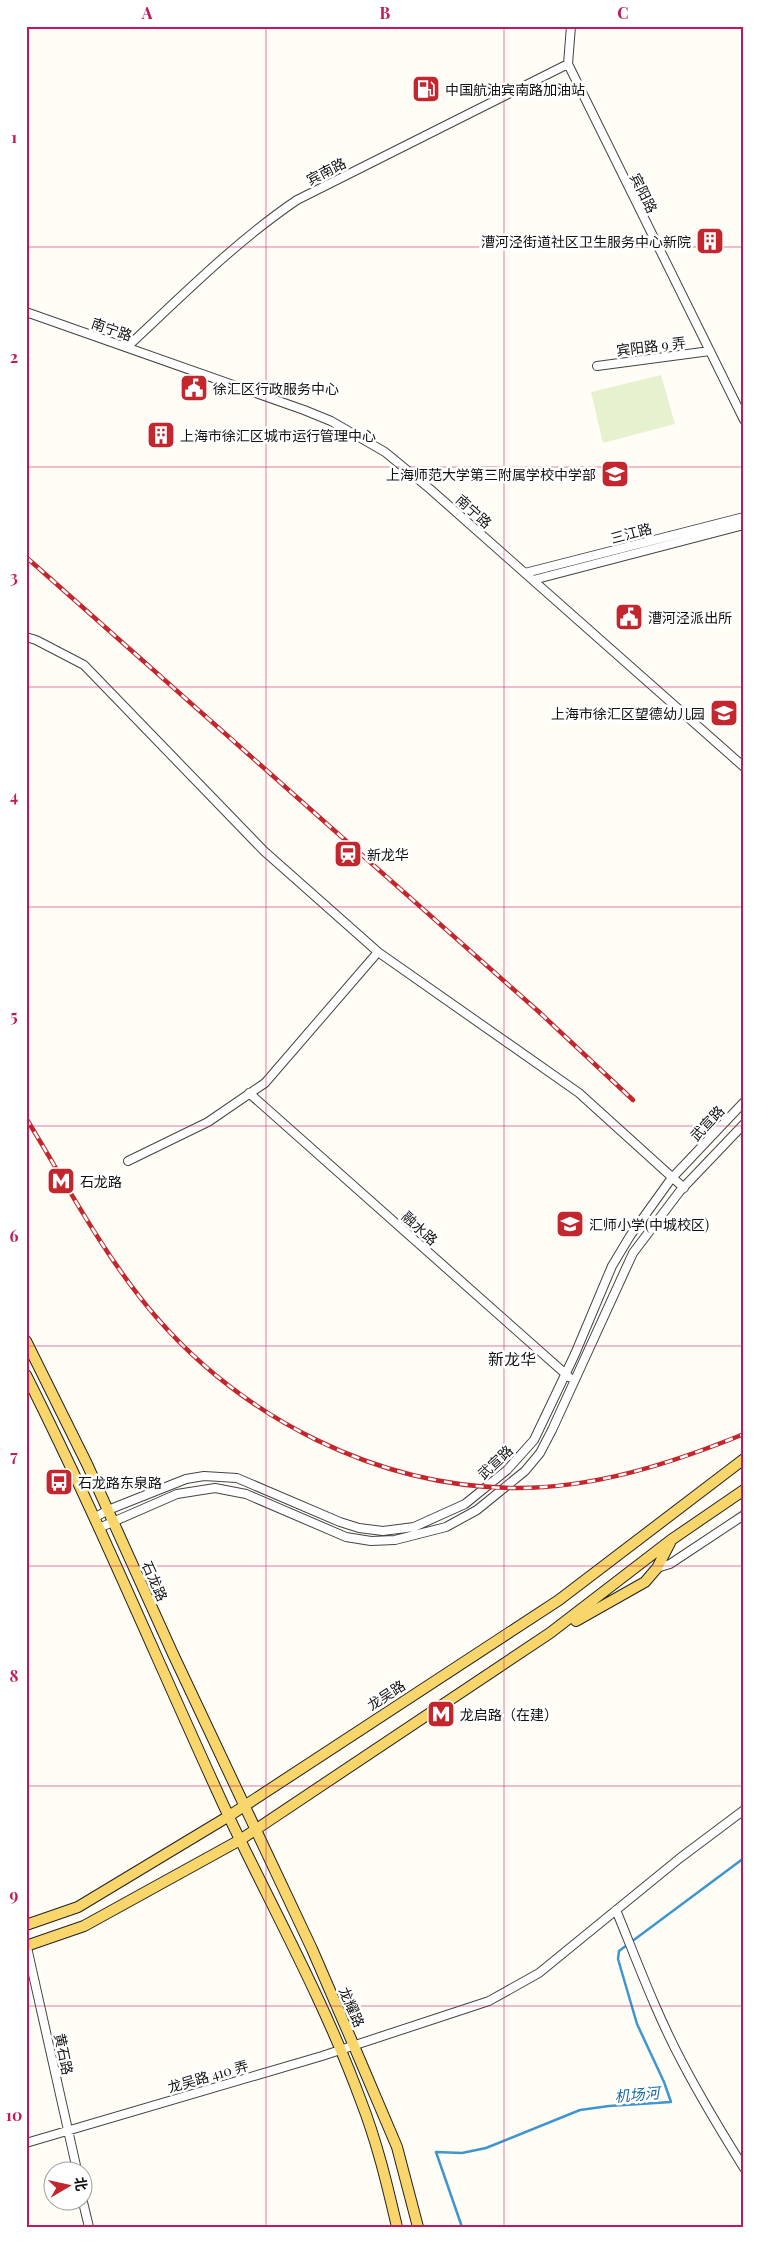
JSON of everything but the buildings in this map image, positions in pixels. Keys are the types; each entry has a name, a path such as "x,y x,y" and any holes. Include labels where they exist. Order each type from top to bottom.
{"main road":[{"name":"石龙路","path":"26,1341 108,1510 243,1806"},
{"path":"26,1375 99,1528 229,1816"},
{"name":"龙吴路","path":"26,1925 78,1907 229,1816 559,1600 744,1460"},
{"path":"27,1945 84,1926 240,1840 550,1633 671,1540 744,1490"},
{"path":"550,1633 576,1621 644,1582 657,1568 671,1540"},
{"name":"龙耀路","path":"243,1806 312,1949 397,2147 418,2227"},
{"name":"龙耀路","path":"229,1816 340,2050 362,2101 397,2227"}],"street":[{"path":"568,64 571,26"},
{"name":"宾南路","path":"127,347 236,246 296,200 568,64"},
{"name":"宾阳路","path":"568,64 744,420"},
{"name":"南宁路","path":"26,312 304,410 358,435 409,470 744,767"},
{"name":"宾阳路 9 弄","path":"596,366 710,351"},
{"name":"三江路","path":"525,573 744,517"},
{"name":"三江路","path":"533,580 744,526"},
{"path":"26,638 36,640 84,665 264,851 378,952 579,1093 684,1188"},
{"path":"128,1161 208,1122 265,1083 378,952"},
{"name":"融水路","path":"249,1093 575,1381"},
{"name":"武宣路","path":"94,1518 108,1510 186,1479 204,1476 237,1478 340,1522 359,1528 383,1531 414,1527 465,1504 507,1470 534,1440 566,1374 612,1266 630,1236 671,1178 744,1102"},
{"path":"99,1528 177,1494 215,1488 246,1494 346,1537 371,1541 395,1540 446,1527 477,1510 525,1471 544,1445 633,1253 684,1188 744,1124"},
{"path":"657,1568 670,1564 744,1515"},
{"name":"龙吴路 410 弄","path":"26,2143 354,2046 488,2001 538,1973 680,1858 744,1810"},
{"path":"616,1910 655,2005 681,2061 712,2117 744,2168"},
{"name":"黄石路","path":"27,1945 75,2160"},
{"path":"85,2210 89,2227"}],"green space":[{"path":"661,375 675,424 603,443 591,392"}],"waterway":[{"name":"机场河","path":"462,2227 436,2152 462,2153 486,2148 580,2110 671,2102 664,2082 637,2024 618,1959 619,1951 744,1858"}],"railway":[{"path":"26,557 538,1011 633,1100"},
{"path":"26,1118 120,1271 157,1318 192,1354 231,1387 272,1416 317,1440 364,1460 412,1475 462,1484 512,1488 572,1484 630,1473 659,1465 744,1434"}],"place":[{"name":"中国航油宾南路加油站","path":"426,89"},
{"name":"漕河泾街道社区卫生服务中心新院","path":"710,241"},
{"name":"徐汇区行政服务中心","path":"194,388"},
{"name":"上海市徐汇区城市运行管理中心","path":"161,435"},
{"name":"上海师范大学第三附属学校中学部","path":"615,474"},
{"name":"漕河泾派出所","path":"629,617"},
{"name":"上海市徐汇区望德幼儿园","path":"724,713"},
{"name":"新龙华","path":"348,854"},
{"name":"石龙路","path":"61,1181"},
{"name":"汇师小学(中城校区)","path":"570,1224"},
{"name":"石龙路东泉路","path":"59,1482"},
{"name":"龙启路（在建）","path":"441,1714"}],"district":[{"name":"新龙华","path":"512,1358"}]}
